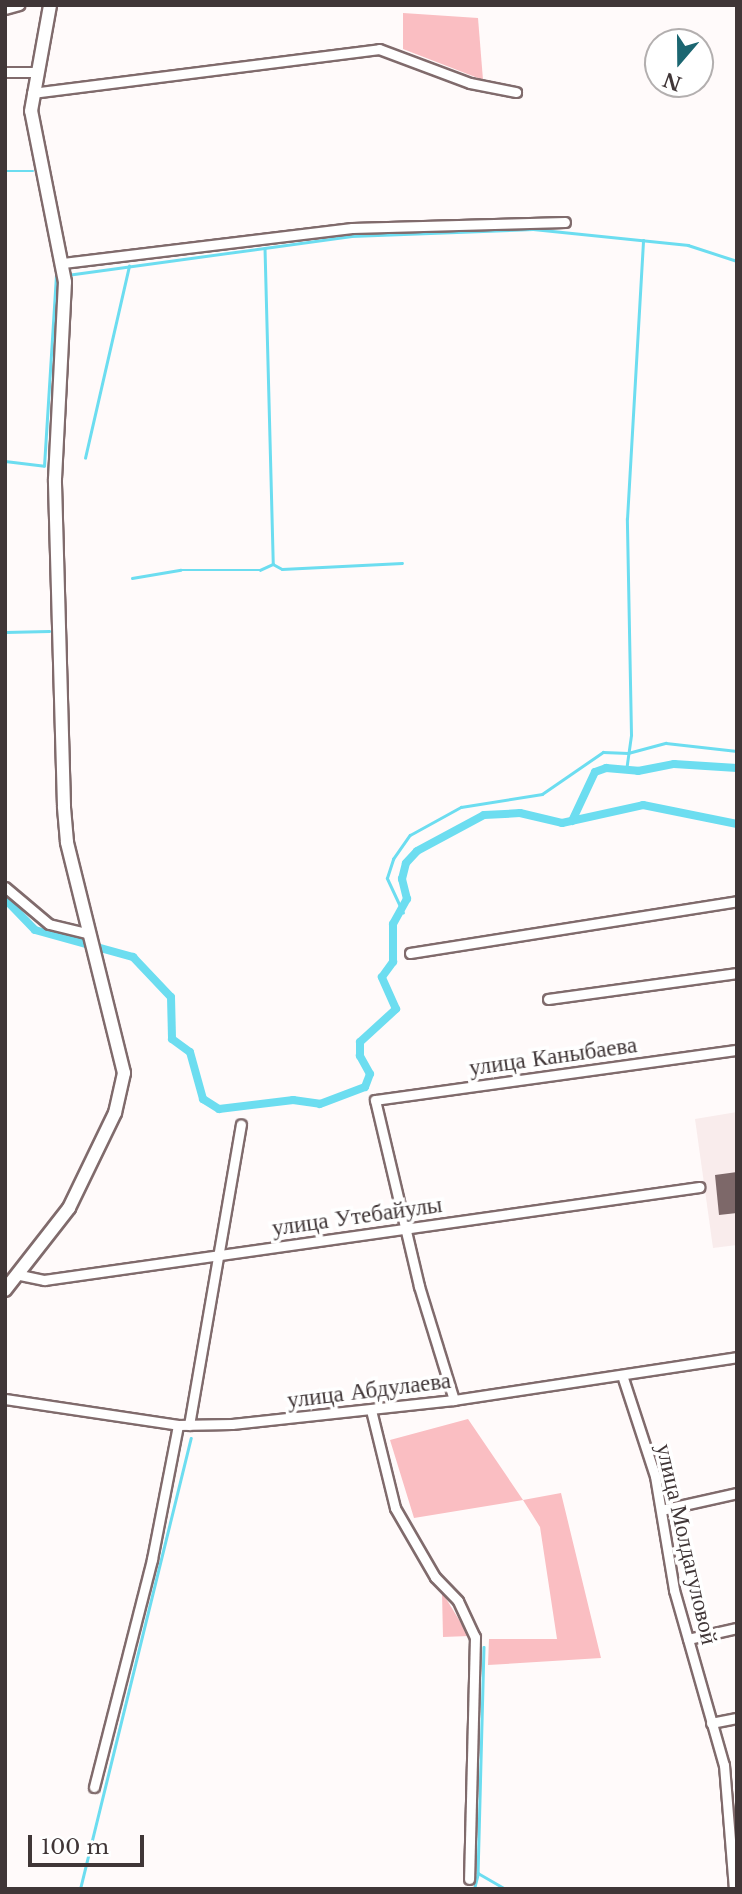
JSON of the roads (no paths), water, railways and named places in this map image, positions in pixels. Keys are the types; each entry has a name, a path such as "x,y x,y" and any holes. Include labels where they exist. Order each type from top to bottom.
{"main road":[{"path":"5,1290 20,1275 69,1208 122,1089 122,1055 66,842 55,479 64,273 35,149 32,93 50,5"}],"street":[{"path":"5,9 19,5"},
{"path":"32,93 379,49 470,83 516,92"},
{"path":"5,72 36,72"},
{"path":"64,273 352,228 565,222"},
{"path":"5,887 49,924 92,942"},
{"path":"410,953 737,901"},
{"path":"548,999 737,973"},
{"name":"улица Каныбаева","path":"405,1228 375,1100 737,1050"},
{"path":"189,1424 241,1124"},
{"name":"улица Утебайулы","path":"20,1275 44,1280 699,1187"},
{"path":"405,1228 454,1400"},
{"name":"улица Абдулаева","path":"5,1399 178,1425 371,1410 454,1400 737,1357"},
{"name":"улица Молдагуловой","path":"622,1375 661,1510 688,1639 724,1765 733,1819 734,1889"},
{"path":"371,1410 395,1508 435,1577 458,1601 475,1637 469,1879"},
{"path":"94,1787 152,1559 178,1425"},
{"path":"661,1510 737,1493"},
{"path":"688,1639 737,1628"},
{"path":"711,1723 737,1718"}],"waterway":[{"path":"5,171 33,171"},
{"path":"67,275 351,236 533,229 688,245 737,261"},
{"path":"626,771 631,735 627,519 643,240"},
{"path":"265,248 273,564 282,569 402,563"},
{"path":"85,458 129,266"},
{"path":"5,461 44,466 56,276 61,275"},
{"path":"132,578 180,570 260,570 273,564"},
{"path":"5,632 49,631"},
{"path":"403,913 387,878 393,859 410,835 461,807 542,794 603,752 628,753 666,743 737,751"},
{"path":"572,821 595,772 606,768 638,771 674,764 737,768"},
{"path":"5,899 35,930 133,957 171,997 172,1039 190,1052 203,1099 219,1109 293,1100 320,1104 365,1087 370,1074 360,1056 360,1042 396,1009 382,977 393,962 393,924 407,899 402,879 406,863 417,851 484,815 520,813 562,823 643,805 737,824"},
{"path":"80,1889 191,1438"},
{"path":"484,1647 478,1873 506,1889"},
{"path":"474,1889 478,1873"}]}
